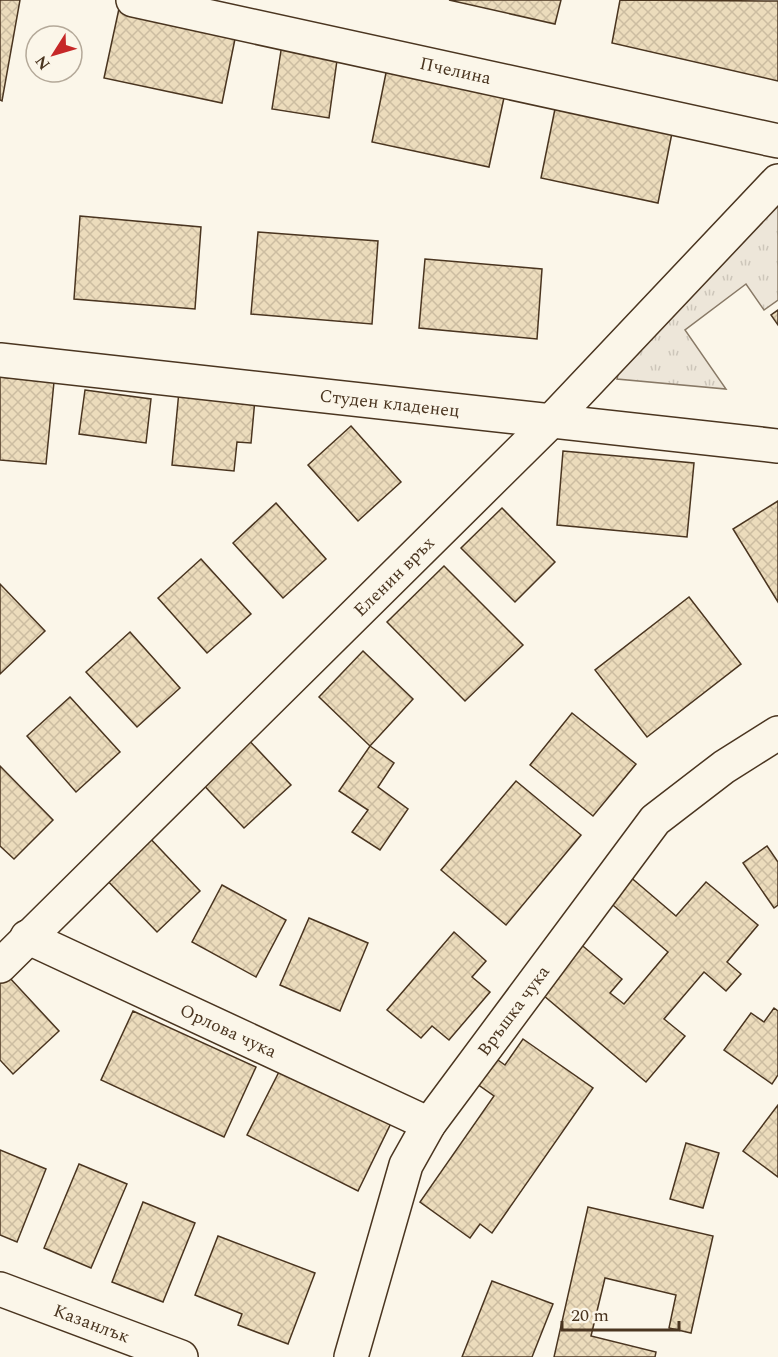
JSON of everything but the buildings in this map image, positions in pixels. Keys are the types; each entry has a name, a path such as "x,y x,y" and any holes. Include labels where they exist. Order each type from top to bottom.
{"street":[{"name":"Пчелина","path":"133,0 778,141"},
{"name":"Еленин връх","path":"0,966 551,421 778,180"},
{"name":"Студен кладенец","path":"0,360 778,446"},
{"name":"Връшка чука","path":"351,1357 406,1165 429,1124 655,820 724,767 778,733"},
{"name":"Орлова чука","path":"27,937 429,1124"},
{"name":"Казанлък","path":"0,1289 181,1357"}],"green space":[{"path":"778,205 778,300 764,310 746,284 685,330 726,389 617,379 623,353"}]}
